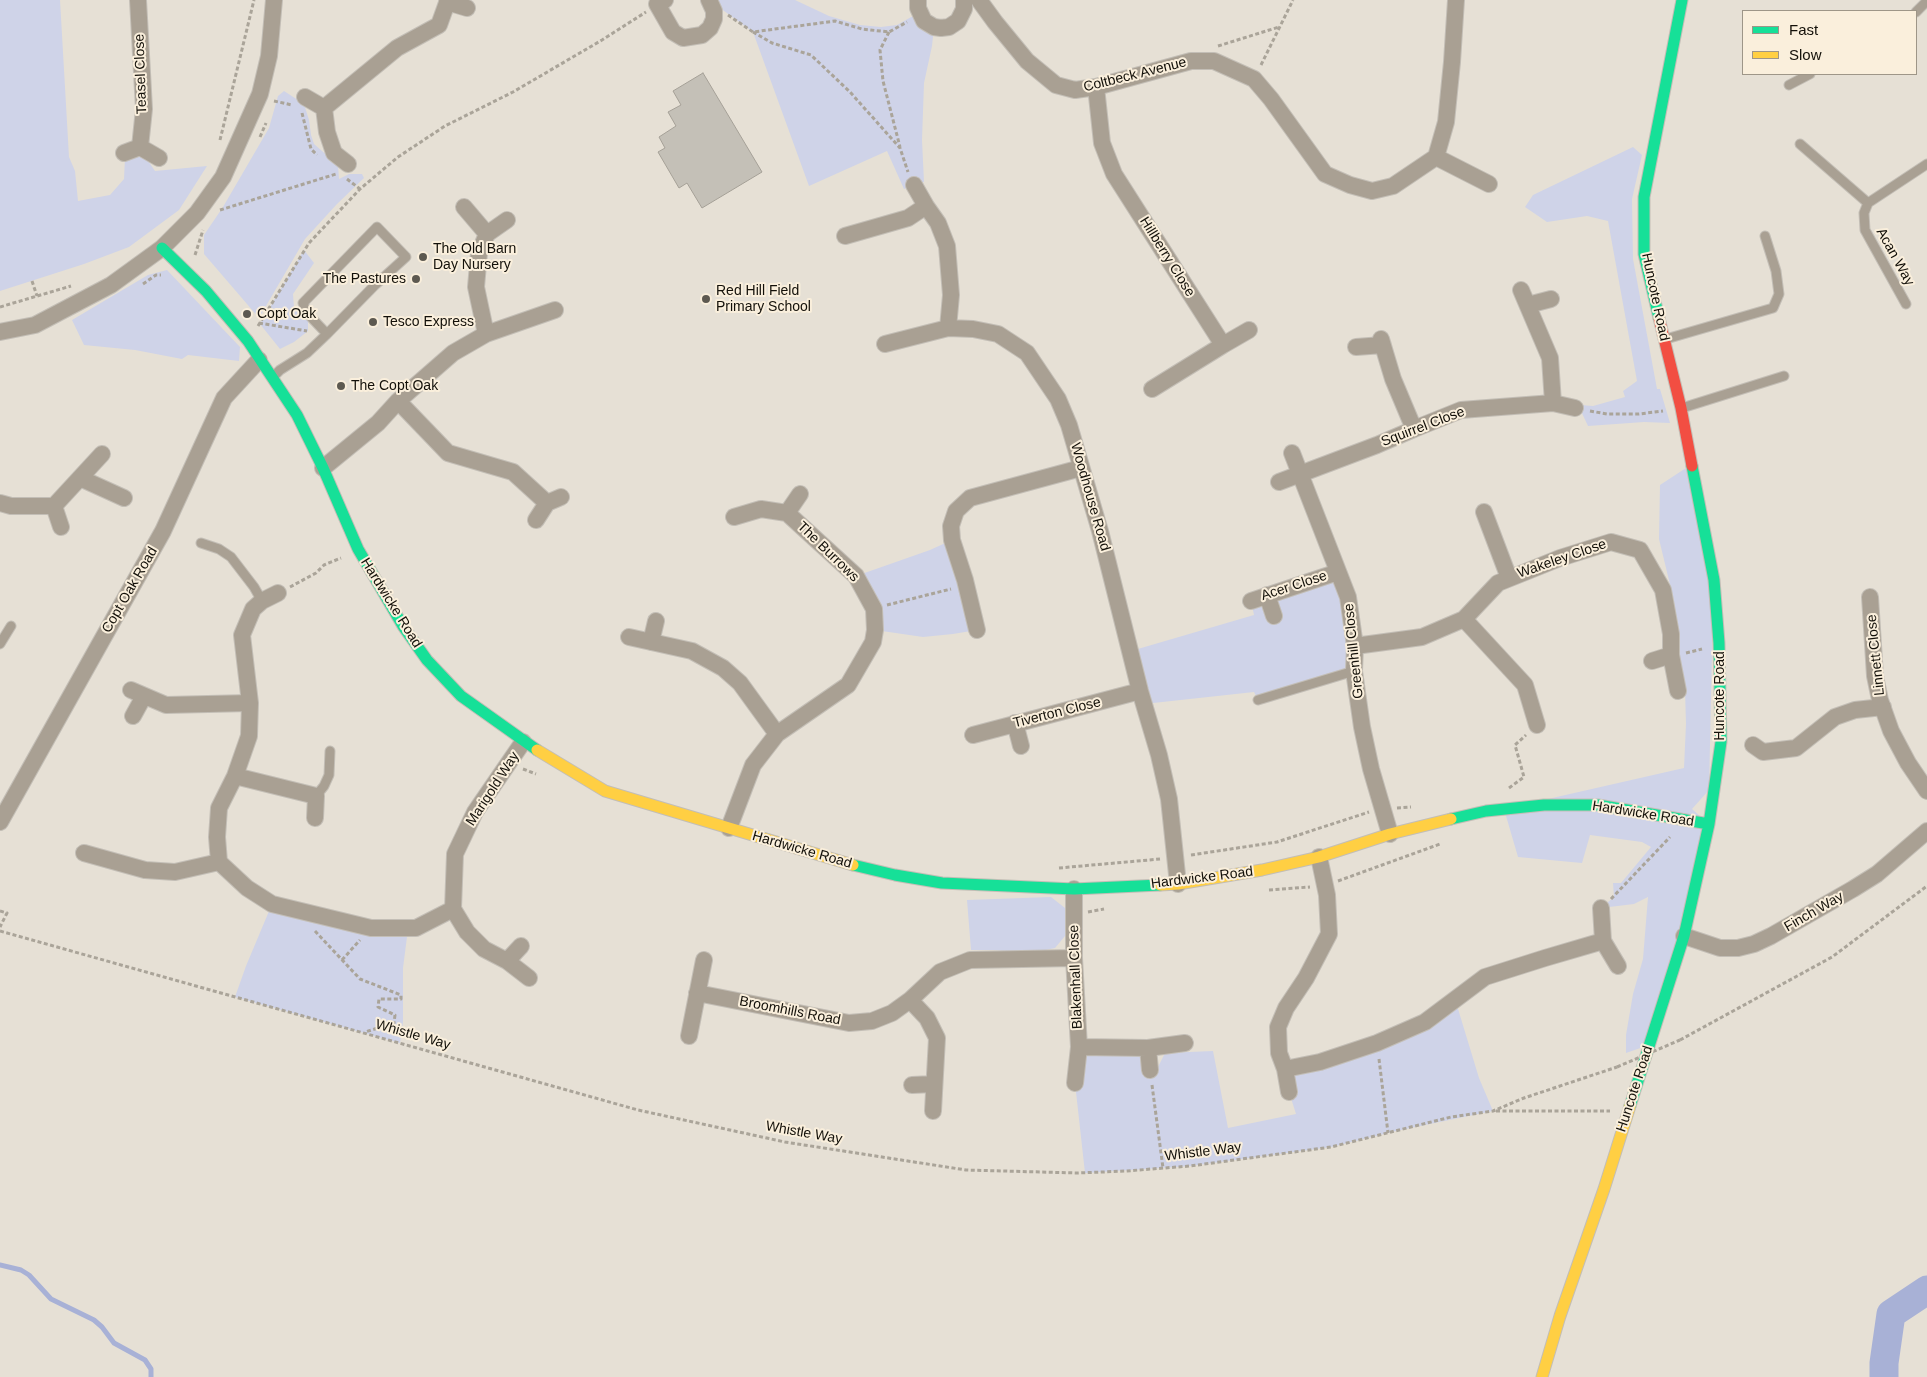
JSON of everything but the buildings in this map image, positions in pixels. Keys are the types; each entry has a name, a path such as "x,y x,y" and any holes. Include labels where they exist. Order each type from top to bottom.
{"street":[{"path":"0,332 34,325 111,286 162,248 202,206 223,177 260,94 267,67 274,0"},
{"path":"919,7 924,21 934,27 949,27 958,21 961,16 964,9 964,0"},
{"name":"Coltbeck Avenue","path":"979,0 1027,61 1056,84 1075,90 1096,87 1191,61 1214,61 1254,79 1271,99 1325,174 1350,186 1372,191 1393,186 1436,157"},
{"path":"1456,0 1446,122 1436,157 1489,184"},
{"name":"Huncote Road","path":"1542,1377 1560,1316 1604,1189 1684,936 1709,824 1717,780 1721,742 1719,643 1714,580 1681,408 1644,254 1644,197 1682,0"},
{"name":"Teasel Close","path":"140,147 144,109 143,1"},
{"path":"324,108 397,48 439,25 448,1 467,8"},
{"path":"661,2 673,32 683,38 702,35 710,28 714,19 711,2"},
{"name":"Hillberry Close","path":"1096,87 1102,143 1114,174 1223,345"},
{"path":"305,97 324,108"},
{"path":"324,108 327,132 334,153 344,169"},
{"path":"124,153 140,147 159,158"},
{"path":"914,185 938,223 947,246 951,295 948,328"},
{"path":"845,236 908,218 926,206"},
{"path":"464,207 487,234"},
{"path":"486,334 476,287 478,253 487,234 507,220"},
{"name":"Hardwicke Road","path":"162,248 206,291 248,341 297,415 323,468 358,549 403,626 427,660 462,696 524,742 606,791 789,848 895,875 942,882 1026,888 1074,889 1178,884 1262,870 1319,857 1390,834 1486,811 1544,805 1598,805 1709,824"},
{"path":"1551,300 1525,298 1550,358 1553,403"},
{"path":"323,468 378,423 398,401 453,354 486,334 555,310"},
{"name":"Woodhouse Road","path":"885,344 948,328 973,329 998,334 1027,353 1058,399 1069,425 1100,531 1140,691 1159,755 1169,800 1178,884"},
{"path":"1152,389 1249,330"},
{"path":"1356,347 1382,342 1393,379 1414,428"},
{"name":"Copt Oak Road","path":"0,822 163,531 224,398 259,360"},
{"path":"398,401 448,453 514,472 549,499 536,520"},
{"name":"Squirrel Close","path":"1279,482 1377,445 1461,410 1553,403 1575,408"},
{"name":"Greenhill Close","path":"1292,452 1348,597 1355,646 1354,671 1367,752 1390,834"},
{"path":"0,503 11,506 54,506 102,454"},
{"path":"977,630 952,540 950,526 956,511 970,498 1081,468"},
{"path":"80,478 124,498"},
{"path":"787,513 800,494"},
{"path":"54,506 61,528"},
{"name":"The Burrows","path":"729,828 753,765 776,734 848,685 873,642 875,630 874,609 856,576 787,513 761,509 734,517"},
{"path":"1484,512 1509,578"},
{"name":"Wakeley Close","path":"1355,646 1422,638 1464,619 1498,583 1560,558 1611,542 1640,550 1663,590 1670,634 1671,656 1678,691"},
{"name":"Acer Close","path":"1251,601 1338,572"},
{"path":"278,593 262,601 253,609 242,635 250,703 249,736 235,776 218,808 219,862 247,888 272,904 370,928 416,928 453,910 467,932 484,949 507,961 529,978"},
{"path":"1267,595 1274,616"},
{"name":"Linnett Close","path":"1870,597 1876,676 1883,707 1891,731 1908,763 1927,791"},
{"path":"1464,619 1525,685 1537,725"},
{"path":"651,642 656,621"},
{"path":"629,637 692,651 723,668 740,682 776,734"},
{"path":"1652,661 1671,656"},
{"name":"Tiverton Close","path":"973,735 1140,691"},
{"path":"133,716 138,693 166,705 250,703"},
{"path":"1753,745 1763,752 1796,748 1835,717 1855,710 1883,707"},
{"path":"1016,723 1020,746"},
{"name":"Marigold Way","path":"453,910 455,854 475,812 524,742"},
{"path":"235,776 316,796 315,818"},
{"name":"Finch Way","path":"1684,936 1720,948 1738,948 1754,944 1854,890 1877,874 1927,831"},
{"path":"84,853 145,870 175,872 219,862"},
{"path":"1289,1092 1285,1069 1279,1052 1278,1027 1286,1008 1306,978 1329,934 1325,884 1319,857"},
{"name":"Blakenhall Close","path":"1074,889 1074,958 1078,1047 1148,1048 1185,1043"},
{"path":"1601,908 1603,941 1618,966"},
{"path":"1285,1069 1320,1062 1377,1043 1425,1022 1485,977 1603,941"},
{"path":"507,961 521,946"},
{"name":"Broomhills Road","path":"697,993 849,1023 872,1021 892,1013 910,1000 940,972 970,960 1074,958"},
{"path":"690,1036 704,960"},
{"path":"910,1000 927,1018 936,1038 933,1111"},
{"path":"1075,1083 1078,1047"},
{"path":"1148,1048 1150,1070"},
{"path":"912,1085 934,1084"}],"lane":[{"path":"1917,11 1927,2"},
{"path":"1789,85 1808,75"},
{"path":"1800,144 1868,203 1927,164"},
{"name":"Acan Way","path":"1868,203 1864,213 1864,230 1906,304"},
{"path":"272,378 280,370 307,353 327,334 406,256 377,227 303,303 307,313 327,334"},
{"path":"1664,340 1773,308 1779,294 1776,271 1764,236"},
{"path":"1681,408 1784,376"},
{"path":"201,543 219,549 231,557 254,586 262,601"},
{"path":"0,644 11,626"},
{"path":"1258,700 1354,671"},
{"path":"316,796 324,786 329,775 330,750"}],"path":[{"path":"218,149 254,0"},
{"path":"1254,79 1293,0"},
{"path":"248,341 309,242 360,189 398,157 446,126 513,92 602,40 661,2"},
{"path":"711,2 772,43 811,55 850,92 900,148"},
{"path":"914,185 900,148 883,81 880,50 889,32 919,7"},
{"path":"753,32 835,21 862,29 889,32"},
{"path":"1213,48 1279,27"},
{"path":"256,144 265,128 267,119"},
{"path":"221,205 216,212 344,169"},
{"path":"195,256 204,227"},
{"path":"141,285 156,275 164,276"},
{"path":"32,281 37,296"},
{"path":"0,307 72,286"},
{"path":"253,319 260,324 327,334"},
{"path":"260,324 263,331"},
{"path":"1575,408 1607,414 1639,414 1667,411 1665,403"},
{"path":"278,593 306,580 324,565 358,549"},
{"path":"874,609 966,585"},
{"path":"1671,656 1677,656 1719,643"},
{"path":"1505,792 1524,776 1515,745 1537,725"},
{"path":"510,763 543,777"},
{"path":"1051,868 1175,857 1277,842 1383,808 1420,807"},
{"path":"1601,908 1625,886 1685,820"},
{"path":"1261,890 1311,887 1346,879 1447,842"},
{"name":"Whistle Way","path":"0,931 638,1110 785,1142 966,1170 1078,1173 1163,1168 1331,1147 1451,1117 1493,1111 1524,1098 1617,1067 1680,1040 1832,957 1927,886"},
{"path":"1074,914 1113,908"},
{"path":"0,912 7,913 0,927"},
{"path":"312,928 360,979 402,995 401,999 379,999 378,1007 395,1015 394,1024 364,1033"},
{"path":"342,960 370,928"},
{"path":"1377,1043 1388,1133"},
{"path":"1630,1064 1633,1055"},
{"path":"1150,1070 1163,1168"},
{"path":"1493,1111 1628,1111"}],"shaded area":[{"path":"0,0 60,0 69,157 75,171 78,201 110,195 124,179 125,158 142,152 155,171 207,166 179,210 129,247 84,264 0,291"},
{"path":"709,0 795,0 829,16 860,25 881,27 897,25 913,16 934,27 924,83 922,140 924,182 904,189 887,151 809,186 753,32"},
{"path":"284,91 304,104 314,144 338,165 339,179 349,174 362,174 364,178 305,239 259,318 204,254 204,235 223,207 269,128 278,96"},
{"path":"1633,147 1642,155 1632,199 1633,259 1657,389 1660,389 1670,423 1644,422 1588,426 1580,405 1593,406 1625,397 1623,391 1637,381 1608,221 1587,216 1547,222 1525,207 1533,195"},
{"path":"304,250 314,263 293,294 294,308 308,321 308,331 294,342 280,349 260,324"},
{"path":"167,270 240,347 239,361 188,355 182,359 135,350 84,345 72,320 148,275"},
{"path":"1686,468 1713,605 1709,790 1692,809 1709,824 1649,1045 1626,1053 1626,1035 1633,994 1643,959 1648,897 1634,904 1601,908 1614,897 1613,883 1621,883 1651,847 1642,842 1590,835 1582,863 1518,857 1504,809 1684,768 1685,690 1677,656 1677,628 1674,601 1659,539 1660,485"},
{"path":"952,540 977,630 923,637 875,630 856,576 930,550"},
{"path":"1338,572 1354,671 1258,700 1254,692 1144,704 1131,651 1254,615 1251,601"},
{"path":"1051,897 1065,908 1065,936 1055,948 1031,953 971,950 967,900"},
{"path":"272,904 408,929 403,968 403,1022 400,1043 235,997"},
{"path":"1455,999 1479,1078 1493,1111 1396,1131 1331,1147 1190,1166 1085,1173 1075,1083 1079,1047 1148,1048 1157,1069 1165,1053 1213,1051 1228,1128 1296,1114 1289,1092 1285,1069 1320,1062"}],"waterway":[{"path":"0,1265 21,1270 29,1275 51,1299 94,1320 114,1343 145,1360 151,1369 151,1377"},
{"path":"1884,1377 1884,1363 1891,1314 1927,1290"}],"traffic: fast":[{"path":"1659,318 1644,254 1644,197 1682,0"},
{"path":"162,248 206,291 248,341 297,415 323,468 358,549 403,626 427,660 461,696 537,750"},
{"path":"1630,1106 1684,936 1709,824 1721,742 1719,643 1714,580 1692,466"},
{"path":"1451,819 1486,811 1544,805 1598,805 1709,824"},
{"path":"853,865 942,883 1074,889 1160,885"}],"traffic: slow":[{"path":"537,750 605,791 853,865"},
{"path":"1160,885 1178,884 1262,870 1319,857 1390,834 1451,819"},
{"path":"1542,1377 1560,1316 1604,1189 1630,1106"}],"traffic: jam":[{"path":"1659,318 1681,408 1692,466"}],"place":[{"name":"The Old Barn Day Nursery","path":"423,257"},
{"name":"The Pastures","path":"416,279"},
{"name":"Red Hill Field Primary School","path":"706,299"},
{"name":"Copt Oak","path":"247,314"},
{"name":"Tesco Express","path":"373,322"},
{"name":"The Copt Oak","path":"341,386"}]}
